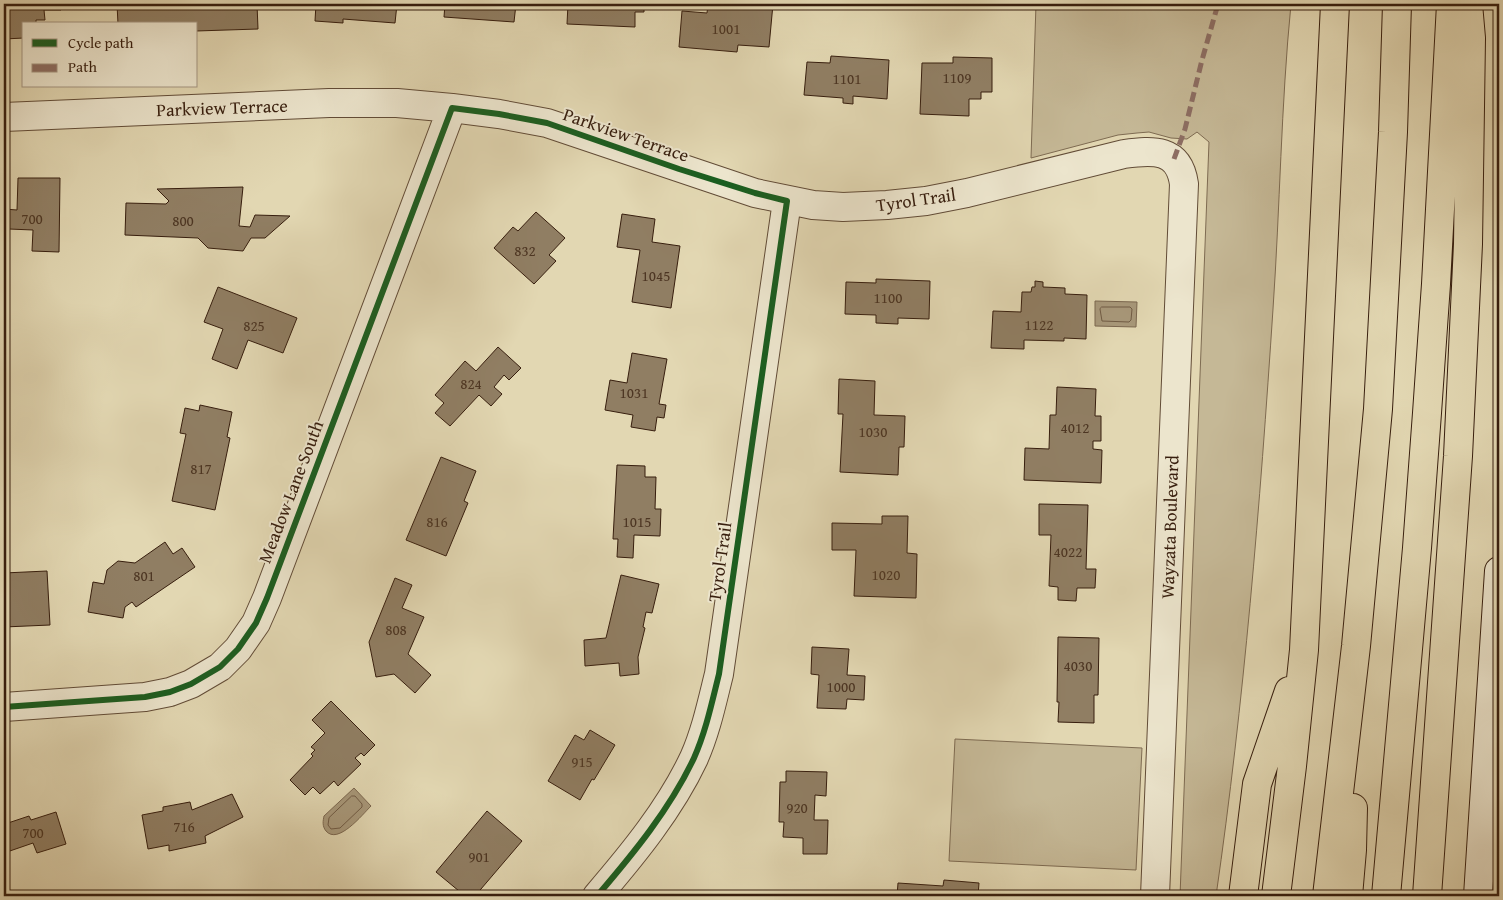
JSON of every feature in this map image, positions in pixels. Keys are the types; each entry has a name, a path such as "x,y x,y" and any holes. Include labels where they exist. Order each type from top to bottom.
{"highway":[{"path":"1276,896 1304,650 1335,4"},
{"path":"1327,896 1356,646 1378,409 1393,141 1397,4"},
{"path":"1386,896 1425,442 1436,284 1451,4"},
{"path":"1427,896 1458,456 1467,263 1471,38 1468,4"},
{"path":"1348,896 1352,850 1356,646"},
{"path":"1243,896 1257,784 1304,650"}],"street":[{"name":"Parkview Terrace","path":"4,117 329,103 398,103 452,108 547,123 679,169 787,201"},
{"name":"Meadow Lane South","path":"4,707 146,697 170,692 191,684 220,667 238,649 256,623 267,598 452,108"},
{"name":"Tyrol Trail","path":"597,896 632,855 667,805 693,758 708,719 719,674 787,201 843,207 926,201 1142,151 1157,152 1174,160"},
{"name":"Wayzata Boulevard","path":"1155,896 1184,184 1182,170 1174,160"},
{"path":"1478,896 1499,571"}],"shaded area":[{"path":"1036,4 1291,4 1285,80 1273,309 1257,530 1235,750 1216,896 1180,896 1209,142 1197,132 1187,139 1171,138 1149,132 1137,133 1118,135 1031,158"},
{"path":"955,739 1142,748 1136,870 949,861"}],"water":[{"path":"1095,301 1137,302 1136,327 1095,326"},
{"path":"354,788 371,806 356,822 343,832 331,834 324,827 324,816"}],"building":[{"path":"4,4 61,4 61,10 44,10 45,20 22,22 22,38 4,39"},
{"path":"117,4 257,4 258,29 198,31 198,22 118,22"},
{"path":"316,4 397,4 395,23 343,19 343,23 315,21"},
{"path":"445,4 516,4 514,22 444,17"},
{"path":"568,4 644,4 644,12 635,12 635,27 567,24"},
{"path":"708,4 773,4 769,47 738,45 737,52 679,47 682,11 707,13"},
{"path":"831,56 889,60 887,99 853,96 853,104 843,103 843,98 804,95 807,62 830,63"},
{"path":"953,57 992,58 992,92 981,92 981,99 969,99 969,116 920,114 922,63 953,63"},
{"path":"18,178 60,178 59,252 32,251 33,230 9,229 8,246 4,246 4,209 17,210"},
{"path":"243,187 239,226 250,227 255,215 290,216 265,238 251,238 243,251 208,248 198,238 125,235 126,203 166,204 169,201 157,189"},
{"path":"536,212 565,238 549,255 556,261 534,284 494,248 513,227 518,231"},
{"path":"622,214 655,219 652,242 680,246 671,308 632,302 640,250 617,247"},
{"path":"876,279 930,281 929,319 898,318 898,324 876,323 876,315 845,314 846,282 876,283"},
{"path":"1035,281 1043,282 1043,287 1065,288 1065,294 1087,295 1086,339 1064,338 1064,341 1024,340 1024,349 991,348 993,311 1021,312 1022,292 1031,292 1032,287 1035,287"},
{"path":"218,287 297,318 283,353 248,340 237,369 212,359 223,329 204,322"},
{"path":"498,347 521,368 509,380 504,375 494,387 502,394 491,406 479,395 450,426 435,413 444,403 435,395 465,361 476,371"},
{"path":"632,353 667,359 659,404 666,405 664,418 657,417 655,431 631,427 633,415 605,410 610,380 627,383"},
{"path":"839,379 875,381 874,415 905,416 904,447 899,447 898,475 840,472 843,414 838,414"},
{"path":"1057,387 1096,389 1095,416 1101,416 1101,441 1093,441 1093,449 1102,450 1101,483 1024,480 1025,448 1049,449 1050,415 1056,415"},
{"path":"200,405 232,412 227,437 230,438 215,510 172,501 186,434 180,433 185,408 199,411"},
{"path":"441,457 476,471 464,501 468,503 446,556 406,540"},
{"path":"617,465 645,466 645,477 656,477 655,509 661,509 660,536 634,535 633,558 617,557 618,539 613,539"},
{"path":"1039,504 1088,505 1086,569 1096,569 1095,588 1077,588 1076,601 1058,600 1058,587 1049,586 1051,535 1039,535"},
{"path":"882,516 908,516 907,553 917,554 916,598 854,596 856,550 832,550 832,523 882,524"},
{"path":"165,542 173,554 182,548 195,567 136,607 132,602 125,607 123,618 88,612 93,582 104,584 107,570 118,561 135,563"},
{"path":"47,571 50,625 4,627 4,573"},
{"path":"621,575 659,584 652,613 646,612 643,627 645,628 638,657 639,674 620,676 619,663 585,666 584,640 606,638"},
{"path":"395,578 412,585 402,608 424,617 408,654 431,675 415,693 394,674 376,677 369,642"},
{"path":"1058,637 1099,638 1098,695 1094,695 1094,723 1058,722"},
{"path":"812,647 849,649 847,675 865,676 864,700 847,699 846,709 817,708 819,675 811,674"},
{"path":"331,701 375,745 364,756 361,753 355,758 361,764 338,786 334,781 320,794 313,787 305,795 290,780 313,756 311,754 315,750 311,747 325,733 312,720"},
{"path":"590,730 615,745 580,800 548,781 575,735 584,740"},
{"path":"786,771 827,772 826,796 815,795 814,820 828,820 827,854 803,854 803,838 783,837 784,822 779,822 780,782 786,782"},
{"path":"232,794 243,817 205,836 206,843 169,851 169,845 148,849 142,815 163,811 163,807 190,802 192,810"},
{"path":"487,811 522,841 475,896 465,896 436,872"},
{"path":"56,812 66,844 37,853 33,843 4,853 4,817 6,817 8,823 29,816 31,820"},
{"path":"944,880 979,883 978,896 897,896 898,883 943,886"}],"marked path":[{"path":"1174,159 1185,129 1218,4"}],"cycle path":[{"path":"4,707 145,697 170,692 191,684 220,667 238,649 256,623 267,598 452,108 547,123 679,169 787,201 719,674 708,716 694,758 674,795 637,847 597,896"}]}
